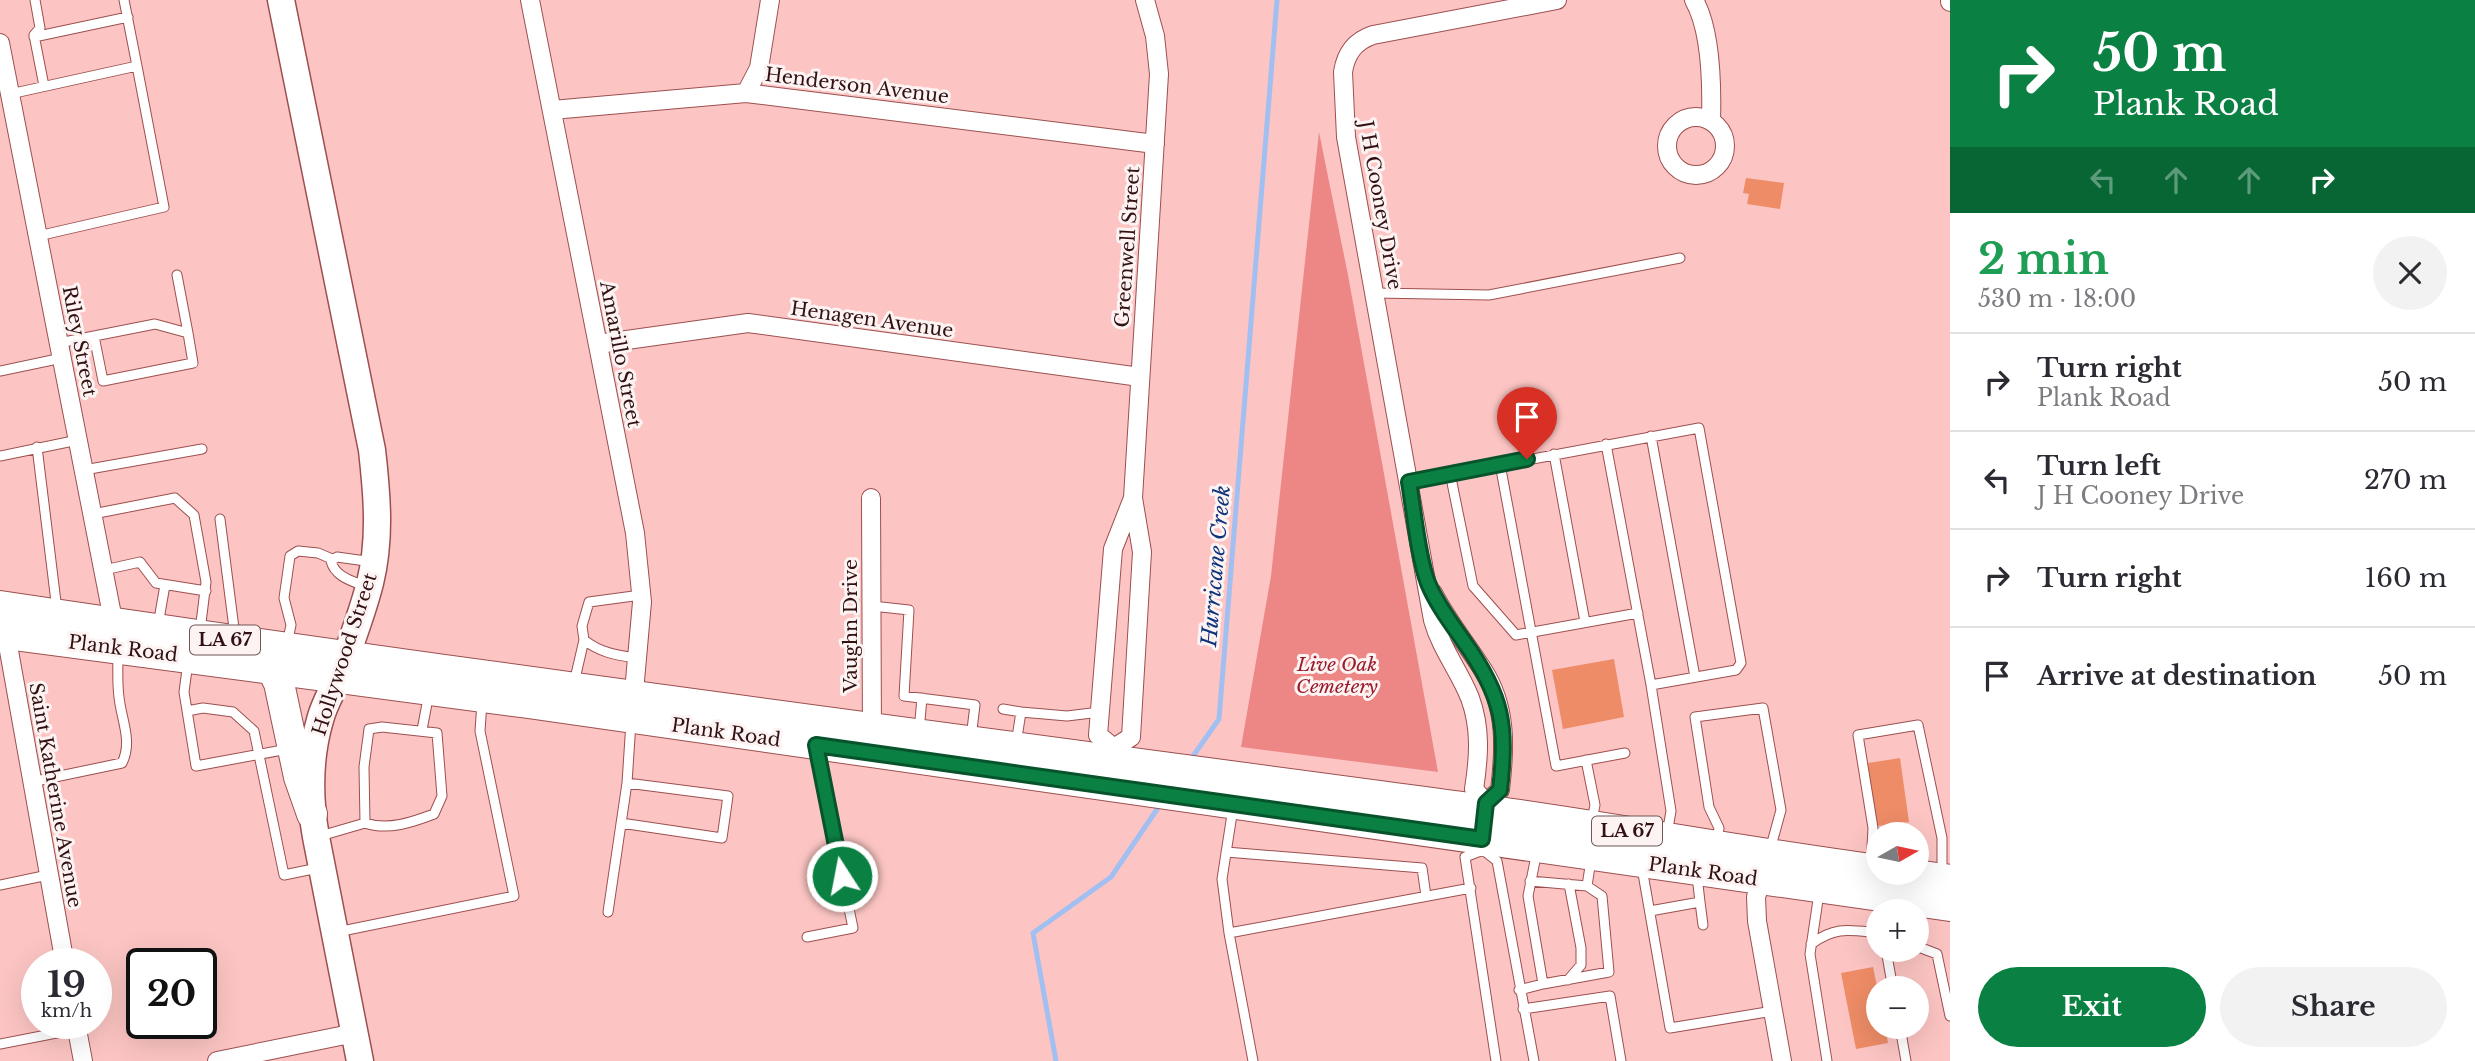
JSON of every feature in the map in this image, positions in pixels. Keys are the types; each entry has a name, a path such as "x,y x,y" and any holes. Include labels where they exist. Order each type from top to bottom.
{"main road":[{"name":"Plank Road","path":"2,624 58,615 116,635 157,630 194,646 235,641 277,658"},
{"name":"Plank Road","path":"2,624 116,635 342,667 573,687 632,708 816,745 918,736 1016,749 1112,766 1153,781 1221,794 1484,826 1591,825 1717,846 1819,888 1866,884"},
{"path":"277,658 273,671 279,683 299,777 314,826"},
{"name":"Plank Road","path":"342,667 429,690 482,697 632,708 872,741 1112,766"},
{"name":"Plank Road","path":"1484,826 1537,848 1696,870 1765,867 1866,881"},
{"name":"Plank Road","path":"1922,886 1947,888"}],"street":[{"name":"Hollywood Street","path":"281,0 372,450 378,523 368,588 342,667 326,702 314,746 314,826 360,1061"},
{"name":"Amarillo Street","path":"530,0 635,533 641,595 632,708"},
{"path":"746,93 759,68 770,0"},
{"name":"Greenwell Street","path":"1112,766 1131,737 1142,552 1133,498 1159,74 1155,36 1145,0"},
{"name":"J H Cooney Drive","path":"1484,826 1475,789 1479,746 1472,706 1438,638 1346,137 1342,89 1347,54 1359,42 1373,35 1557,0"},
{"path":"1694,0 1702,22 1712,86 1711,121"},
{"name":"Riley Street","path":"0,43 116,635"},
{"name":"Henderson Avenue","path":"552,110 746,93 1155,144"},
{"name":"Henagen Avenue","path":"598,344 748,323 1140,377"},
{"name":"Vaughn Drive","path":"871,498 872,741"},
{"name":"Greenwell Street","path":"1112,766 1098,735 1113,550 1133,498"},
{"name":"J H Cooney Drive","path":"1427,580 1442,610 1485,672 1500,708 1505,748 1500,790 1484,826"},
{"name":"Saint Katherine Avenue","path":"2,624 62,948"},
{"path":"1765,867 1756,897 1757,921 1782,1061"},
{"path":"217,1061 355,1033"},
{"path":"79,1039 83,1061"}],"lane":[{"path":"34,0 40,28 34,37 44,86"},
{"path":"38,236 164,207 124,0"},
{"path":"34,37 128,17"},
{"path":"10,94 137,66"},
{"path":"1375,293 1489,295 1680,258"},
{"path":"94,336 103,381 193,363 177,275"},
{"path":"0,371 94,336 155,324 188,333"},
{"path":"1409,482 1695,428 1701,432 1741,663 1736,670 1651,685"},
{"path":"1651,436 1695,677"},
{"path":"0,456 78,440"},
{"path":"1606,444 1651,685 1671,811 1666,838"},
{"path":"37,447 58,615"},
{"path":"84,470 202,449"},
{"path":"1554,454 1585,622"},
{"path":"1500,464 1556,766 1625,753"},
{"path":"1450,473 1473,586 1516,635 1638,613"},
{"path":"93,514 174,498 194,515 206,582 184,692 196,766 293,747"},
{"path":"220,519 235,641"},
{"path":"277,658 290,625 284,598 290,556 298,551 318,553 332,559 337,557 374,562"},
{"path":"332,559 331,564 342,578 368,588"},
{"path":"104,570 140,562 156,583 206,591"},
{"path":"157,630 165,585"},
{"path":"573,687 584,640 582,626 589,602 641,595"},
{"path":"872,606 909,610 904,696 975,705 971,743"},
{"path":"31,782 122,763 126,755 127,737 119,697 116,635"},
{"path":"584,640 604,653 636,658"},
{"path":"422,730 429,690"},
{"path":"335,932 514,896 480,731 482,697"},
{"path":"918,736 922,698"},
{"path":"187,711 203,708 233,712 254,731 285,875 322,867"},
{"path":"608,912 627,783 632,708"},
{"path":"1717,846 1719,828 1709,807 1695,717 1763,708 1781,810 1765,867"},
{"path":"1003,709 1068,716 1100,712"},
{"path":"1016,749 1020,712"},
{"path":"1872,822 1858,735 1918,725 1942,838 1947,888"},
{"path":"314,826 365,823 377,827 412,822 434,814 442,796 437,733 422,730 369,729 364,767 365,823"},
{"path":"807,937 853,928 816,745"},
{"path":"1586,760 1595,805 1591,825"},
{"path":"621,823 722,838 728,796 627,783"},
{"path":"1221,794 1226,852 1222,879 1229,933 1253,1061"},
{"path":"1484,826 1465,857 1496,1061"},
{"path":"1484,826 1497,861 1534,1061"},
{"path":"1537,848 1528,896 1543,984"},
{"path":"1226,852 1422,868 1426,896"},
{"path":"1587,886 1591,855"},
{"path":"1641,862 1670,1028 1773,1011"},
{"path":"1696,870 1703,925"},
{"path":"0,885 48,875"},
{"path":"1519,990 1609,972 1602,896 1587,886 1531,881"},
{"path":"1568,980 1581,965 1569,884"},
{"path":"1229,933 1471,888"},
{"path":"1819,888 1810,954 1827,1061"},
{"path":"1650,911 1700,901"},
{"path":"1811,944 1824,934 1838,929 1866,932"},
{"path":"1929,951 1937,954 1950,1016"},
{"path":"1523,1009 1610,996 1621,1061"},
{"path":"0,1044 21,1039"},
{"path":"1902,1039 1906,1061"}],"green space":[{"name":"Live Oak Cemetery","path":"1319,132 1348,275 1438,772 1241,747 1271,576"}],"building":[{"path":"1746,178 1784,183 1780,209 1747,204 1749,194 1743,193"},
{"path":"1614,659 1624,717 1563,729 1552,670"},
{"path":"1900,758 1909,822 1876,822 1868,763"},
{"path":"1873,967 1875,976 1866,976 1866,1039 1887,1039 1888,1043 1856,1049 1841,973"}],"waterway":[{"name":"Hurricane Creek","path":"1191,759 1219,719 1277,0"},
{"name":"Hurricane Creek","path":"1056,1061 1033,933 1111,877 1162,802"}],"route":[{"path":"842,876 816,745 1482,839 1486,803 1500,790 1505,748 1500,708 1485,672 1442,610 1427,580 1409,482 1527,459"}]}
